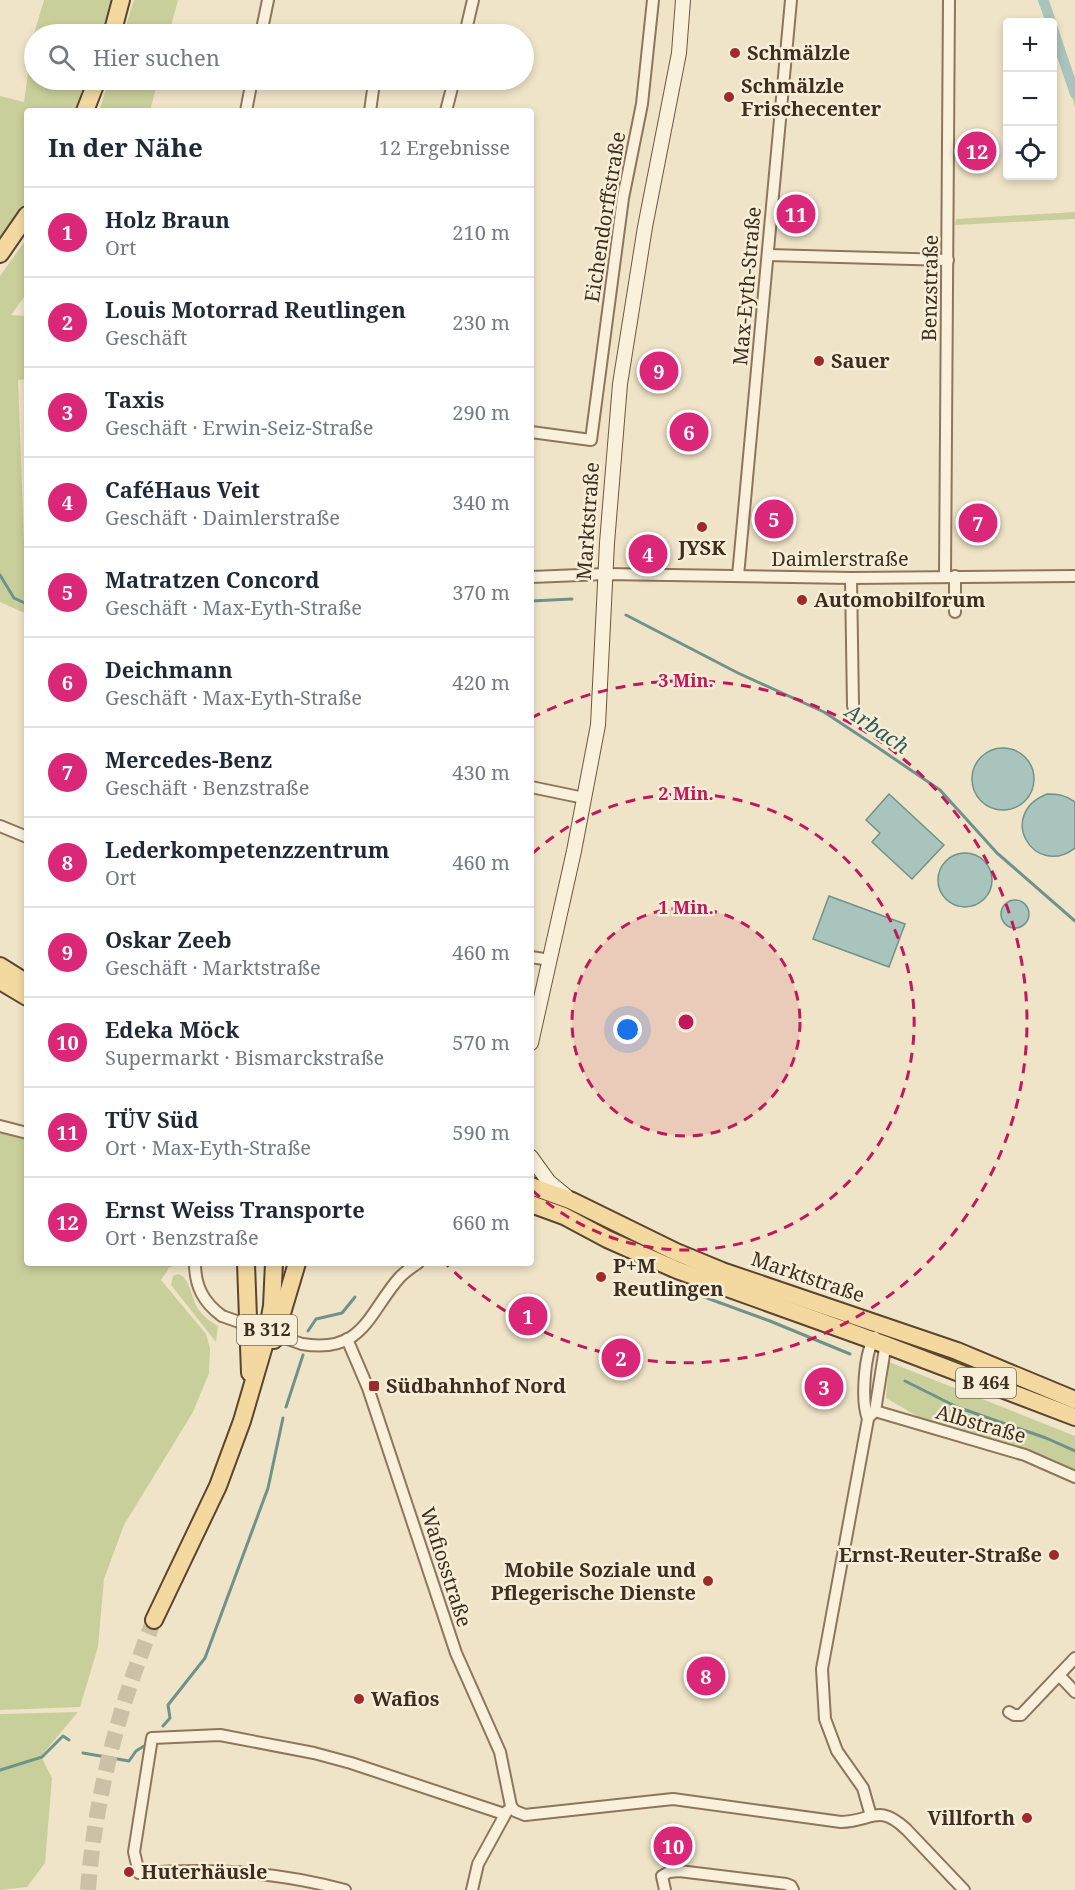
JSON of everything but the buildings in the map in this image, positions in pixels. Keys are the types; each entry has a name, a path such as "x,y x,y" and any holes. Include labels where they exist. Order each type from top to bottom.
{"main road":[{"path":"115,24 121,0"},
{"name":"Marktstraße","path":"534,1031 585,798 598,725 605,574 621,372 645,227 679,53 683,0"},
{"path":"86,108 93,90"},
{"path":"0,254 24,219"},
{"path":"0,264 24,232"},
{"path":"0,966 24,981"},
{"path":"0,981 24,995"},
{"path":"534,1161 549,1182 572,1201"},
{"name":"Marktstraße","path":"534,1187 572,1201 676,1252 722,1271 957,1351 1075,1400"},
{"name":"Marktstraße","path":"534,1205 564,1216 607,1239 678,1270 880,1342 1075,1417"},
{"name":"B 312","path":"246,1266 251,1358 249,1396"},
{"name":"B 312","path":"251,1358 266,1266"},
{"name":"B 312","path":"154,1620 218,1486 249,1396 266,1339 272,1306 274,1266"},
{"name":"B 312","path":"249,1396 270,1352 296,1266"}],"street":[{"path":"263,24 268,0"},
{"path":"468,24 474,0"},
{"name":"Eichendorffstraße","path":"534,432 591,440 623,198 642,104 653,0"},
{"name":"Max-Eyth-Straße","path":"738,576 791,0"},
{"name":"Benzstraße","path":"949,0 950,576 955,612"},
{"path":"247,108 250,90"},
{"path":"370,108 373,90"},
{"path":"447,108 451,90"},
{"path":"768,255 948,260"},
{"name":"Daimlerstraße","path":"534,578 605,574 851,578 1075,576"},
{"path":"851,578 853,706"},
{"path":"534,788 585,798"},
{"path":"0,826 24,836"},
{"path":"534,957 550,960"},
{"path":"0,1126 24,1132"},
{"path":"195,1266 196,1283 200,1293 206,1302 222,1316 302,1344 320,1346 346,1339 367,1324 400,1277 414,1266"},
{"path":"871,1816 863,1788 837,1751 825,1719 822,1670 871,1415 880,1342 886,1326"},
{"name":"Wafiosstraße","path":"346,1339 368,1388 456,1653 500,1752 508,1810"},
{"path":"871,1415 865,1412 864,1398 867,1357 880,1342"},
{"name":"Albstraße","path":"871,1415 1025,1455 1075,1477"},
{"path":"1009,1712 1021,1715 1075,1658"},
{"path":"1059,1675 1075,1692"},
{"path":"345,1890 301,1879 246,1871 139,1873 134,1852 152,1738 220,1735 303,1751 345,1761 525,1815 673,1799 830,1821 852,1821 884,1814 896,1820 964,1890"},
{"path":"472,1890 478,1864 508,1810"},
{"path":"665,1890 662,1876 669,1872 679,1871 786,1884 793,1890"}],"green space":[{"path":"44,0 113,0 105,24 37,24"},
{"path":"134,0 178,0 172,24 126,24"},
{"path":"1038,0 1049,0 1055,18 1045,18"},
{"path":"1057,24 1075,79 1075,108 1067,75 1057,49"},
{"path":"26,90 84,90 77,108 24,108 24,212 0,244 0,96 24,102"},
{"path":"106,90 155,90 151,108 100,108"},
{"path":"1075,212 1075,219 955,225 956,219"},
{"path":"24,242 24,297 11,315 24,316 24,379 18,380 24,542 24,613 0,602 0,276"},
{"path":"0,1127 24,1133 24,1266 174,1266 168,1268 161,1280 206,1334 210,1348 209,1373 193,1412 124,1525 104,1579 98,1647 80,1707 0,1710"},
{"path":"178,1274 186,1279 199,1310 218,1326 216,1342 171,1285 173,1276"},
{"path":"889,1362 1075,1436 1075,1474 948,1434 886,1398"},
{"path":"78,1712 41,1756 52,1778 45,1863 27,1887 0,1890 0,1714"}],"water":[{"path":"997,748 1009,748 1025,757 1032,767 1034,779 1032,791 1025,801 1009,810 997,810 986,805 977,796 972,785 972,773 977,762 986,753"},
{"path":"889,794 944,845 912,879 872,842 880,833 866,820"},
{"path":"1047,794 1062,795 1075,802 1075,848 1060,855 1046,856 1035,850 1026,840 1022,828 1024,816 1032,804"},
{"path":"965,853 975,855 984,861 990,870 992,880 990,890 984,899 975,905 965,907 955,905 946,899 940,890 938,880 940,870 946,861 955,855"},
{"path":"829,896 905,924 889,967 813,939"},
{"path":"1015,900 1025,904 1029,914 1025,924 1015,928 1005,924 1001,914 1005,904"}],"waterway":[{"path":"1043,0 1050,18"},
{"path":"1057,42 1075,94"},
{"name":"Arbach","path":"0,575 14,598 24,603"},
{"name":"Arbach","path":"534,601 572,599"},
{"name":"Arbach","path":"626,615 738,673 824,712 877,747 940,790 997,853 1075,921"},
{"path":"696,1294 850,1354"},
{"path":"308,1331 316,1319 342,1313 355,1297"},
{"path":"286,1407 303,1355"},
{"path":"905,1381 957,1407 1046,1438 1075,1451"},
{"path":"163,1726 170,1718 168,1705 205,1658 268,1488 283,1418"},
{"path":"0,1770 42,1757 63,1736 69,1740"},
{"path":"83,1753 129,1761 136,1751 144,1746"}],"tunnel":[{"path":"88,1890 96,1820 110,1752 130,1685 154,1620"}],"place":[{"name":"Schmälzle","path":"735,53"},
{"name":"Schmälzle Frischecenter","path":"729,97"},
{"name":"Ernst Weiss Transporte","path":"977,151"},
{"name":"TÜV Süd","path":"796,214"},
{"name":"Sauer","path":"819,361"},
{"name":"Oskar Zeeb","path":"659,371"},
{"name":"Deichmann","path":"689,432"},
{"name":"Matratzen Concord","path":"774,519"},
{"name":"Mercedes-Benz","path":"978,523"},
{"name":"JYSK","path":"702,527"},
{"name":"CaféHaus Veit","path":"648,554"},
{"name":"Automobilforum","path":"802,600"},
{"name":"P+M Reutlingen","path":"601,1277"},
{"name":"Holz Braun","path":"528,1316"},
{"name":"Louis Motorrad Reutlingen","path":"621,1358"},
{"name":"Südbahnhof Nord","path":"374,1386"},
{"name":"Taxis","path":"824,1387"},
{"name":"Ernst-Reuter-Straße","path":"1054,1555"},
{"name":"Mobile Soziale und Pflegerische Dienste","path":"708,1581"},
{"name":"Lederkompetenzzentrum","path":"706,1676"},
{"name":"Wafios","path":"359,1699"},
{"name":"Villforth","path":"1027,1818"},
{"name":"Edeka Möck","path":"673,1846"},
{"name":"Huterhäusle","path":"129,1872"}]}
